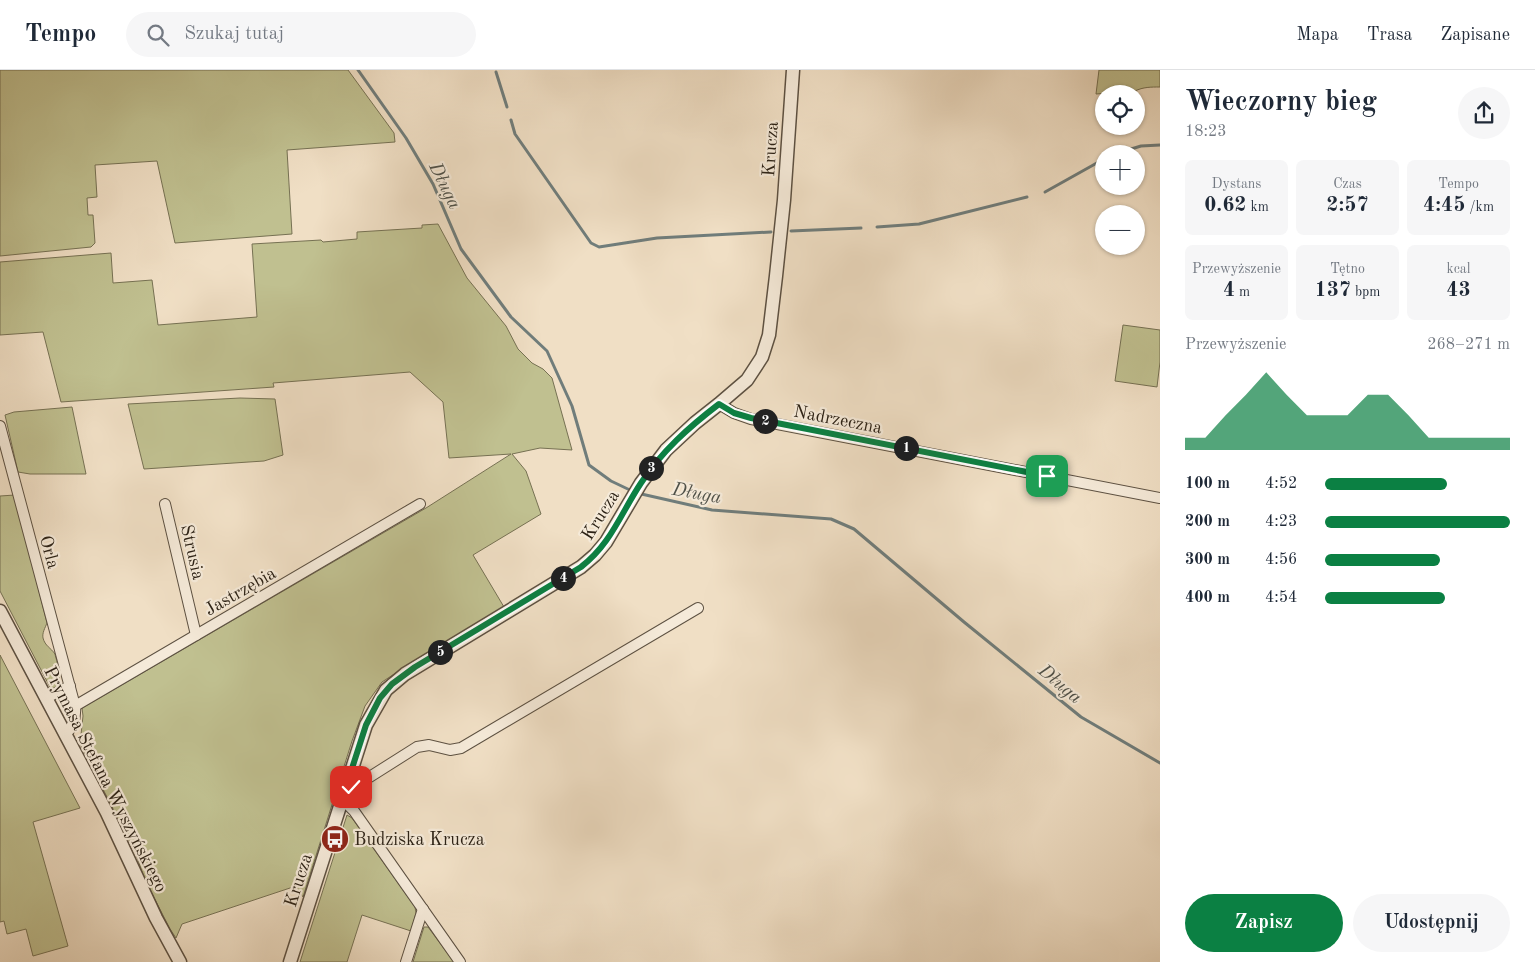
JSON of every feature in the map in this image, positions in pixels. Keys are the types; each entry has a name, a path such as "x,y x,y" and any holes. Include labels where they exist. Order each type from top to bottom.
{"street":[{"name":"Krucza","path":"290,962 366,725 386,690 415,667 581,567 606,542 641,483 666,450 695,422 747,380 758,365 769,335 784,200 793,70"},
{"name":"Nadrzeczna","path":"719,404 734,413 751,418 1160,498"},
{"name":"Orla","path":"0,426 75,706 76,715 74,722 66,734"},
{"name":"Strusia","path":"165,504 196,635"},
{"name":"Jastrzębia","path":"75,706 420,504"},
{"path":"346,787 357,785 417,747 429,745 450,750 461,748 698,608"},
{"name":"Prymasa Stefana Wyszyńskiego","path":"0,611 107,813 156,918 180,962"},
{"path":"46,698 70,686"},
{"path":"341,803 348,805 354,811 460,962"},
{"path":"406,962 423,909"}],"green space":[{"path":"0,70 348,70 394,133 395,142 287,150 292,234 175,243 157,161 95,165 97,197 87,198 88,215 93,215 95,243 91,247 0,256"},
{"path":"1099,70 1160,70 1160,87 1145,88 1145,85 1097,85"},
{"path":"438,224 467,278 506,326 518,349 532,363 543,369 552,378 572,450 540,448 512,454 526,471 541,514 473,555 504,607 382,682 365,706 352,741 303,897 296,886 182,924 176,938 144,878 136,854 80,744 82,708 426,508 511,454 449,458 443,402 410,372 273,383 274,387 61,402 43,332 0,335 0,262 111,253 113,283 152,280 158,325 257,317 252,244 357,239 357,232 422,228 422,225"},
{"path":"1123,325 1160,330 1160,362 1157,387 1115,381"},
{"path":"240,398 275,399 283,455 264,461 144,469 128,404"},
{"path":"72,407 86,474 30,474 18,472 5,415 14,412"},
{"path":"15,495 47,623 43,632 43,638 55,654 59,670 58,685 52,691 0,591 0,496"},
{"path":"0,655 80,808 33,822 68,946 33,956 26,929 7,934 4,921 0,922"},
{"path":"347,815 352,818 415,907 416,913 411,931 362,915 347,962 300,962"},
{"path":"424,927 428,927 454,962 413,962"}],"waterway":[{"name":"Długa","path":"358,70 406,138 433,184 461,249 511,317 547,351 572,406 589,465 611,481 632,491"},
{"path":"496,72 507,107"},
{"path":"511,120 515,134 591,243 599,247 657,238 771,232"},
{"path":"1145,146 1160,145"},
{"path":"1045,192 1095,164"},
{"path":"877,227 919,224 1027,197"},
{"path":"791,231 861,228"},
{"name":"Długa","path":"637,493 712,510 831,519 854,529 1081,717 1160,763"}],"place":[{"name":"Budziska Krucza","path":"335,839"}],"route":[{"path":"351,787 346,787 366,725 375,706 386,690 396,680 415,667 581,567 595,555 606,542 627,504 653,465 695,422 719,404 734,413 751,418 1047,476"}]}
